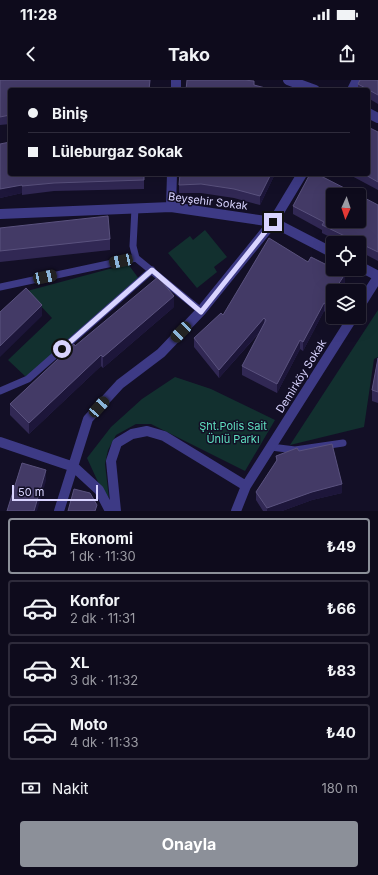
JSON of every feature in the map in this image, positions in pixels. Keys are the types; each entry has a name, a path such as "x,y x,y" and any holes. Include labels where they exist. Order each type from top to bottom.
{"street":[{"path":"288,80 310,88"},
{"path":"171,207 172,176"},
{"path":"59,511 88,419 120,384 161,353 201,312 273,222 301,176"},
{"name":"Beyşehir Sokak","path":"0,214 171,207 273,222 326,249"},
{"path":"366,270 378,277 366,296"},
{"name":"Demirköy Sokak","path":"236,511 246,486 349,324"},
{"path":"116,511 111,461 117,444 132,434 147,431 164,436 246,486"},
{"path":"0,442 74,467 99,490 110,511"}],"lane":[{"path":"135,208 133,246 136,258 201,312"},
{"path":"0,287 136,258"},
{"path":"0,391 28,379 152,270"},
{"path":"271,447 295,450 343,443"}],"green space":[{"path":"205,230 227,257 214,267 217,272 197,288 168,253 190,236 193,240"},
{"path":"128,264 139,279 26,377 8,360 52,318 27,291"},
{"path":"378,310 378,357 374,359 364,427 290,445"},
{"name":"Şht.Polis Sait Ünlü Parkı","path":"175,377 211,389 275,420 245,471 151,424 136,424 116,435 108,450 105,464 109,498 98,482 87,458 111,427 142,399"}],"building":[{"path":"0,80 150,80 149,88 8,88 8,115 0,117"},
{"path":"187,80 244,80 254,81 254,85 265,88 186,88"},
{"path":"360,80 378,80 378,95 370,91 370,88 365,88 358,84"},
{"path":"370,128 378,132 378,182 368,176 370,176"},
{"path":"8,142 8,176 144,176 144,180 22,185 0,189 0,144"},
{"path":"180,176 270,176 260,196 234,189 201,184 179,185"},
{"path":"309,176 321,176 344,188 326,188 326,227 322,225 324,222 293,206"},
{"path":"366,199 378,205 378,252 366,246 366,236 345,236 328,228 366,228"},
{"path":"108,216 110,239 0,251 0,228"},
{"path":"269,238 308,262 311,257 326,264 326,276 344,276 339,284 326,284 326,304 324,303 303,342 300,340 277,384 242,366 266,320 264,318 219,370 194,338 221,313 223,315"},
{"path":"158,277 174,296 103,357 101,355 29,423 10,404 74,344 75,346"},
{"path":"26,288 42,305 0,346 0,312"},
{"path":"378,358 378,392 372,390"},
{"path":"332,444 342,484 312,492 267,508 256,492 277,460 276,456 297,448 299,451"},
{"path":"22,463 46,470 34,511 7,511"},
{"path":"74,489 90,493 97,505 95,511 68,511"}],"route":[{"path":"62,349 152,270 201,312 273,222"}]}
